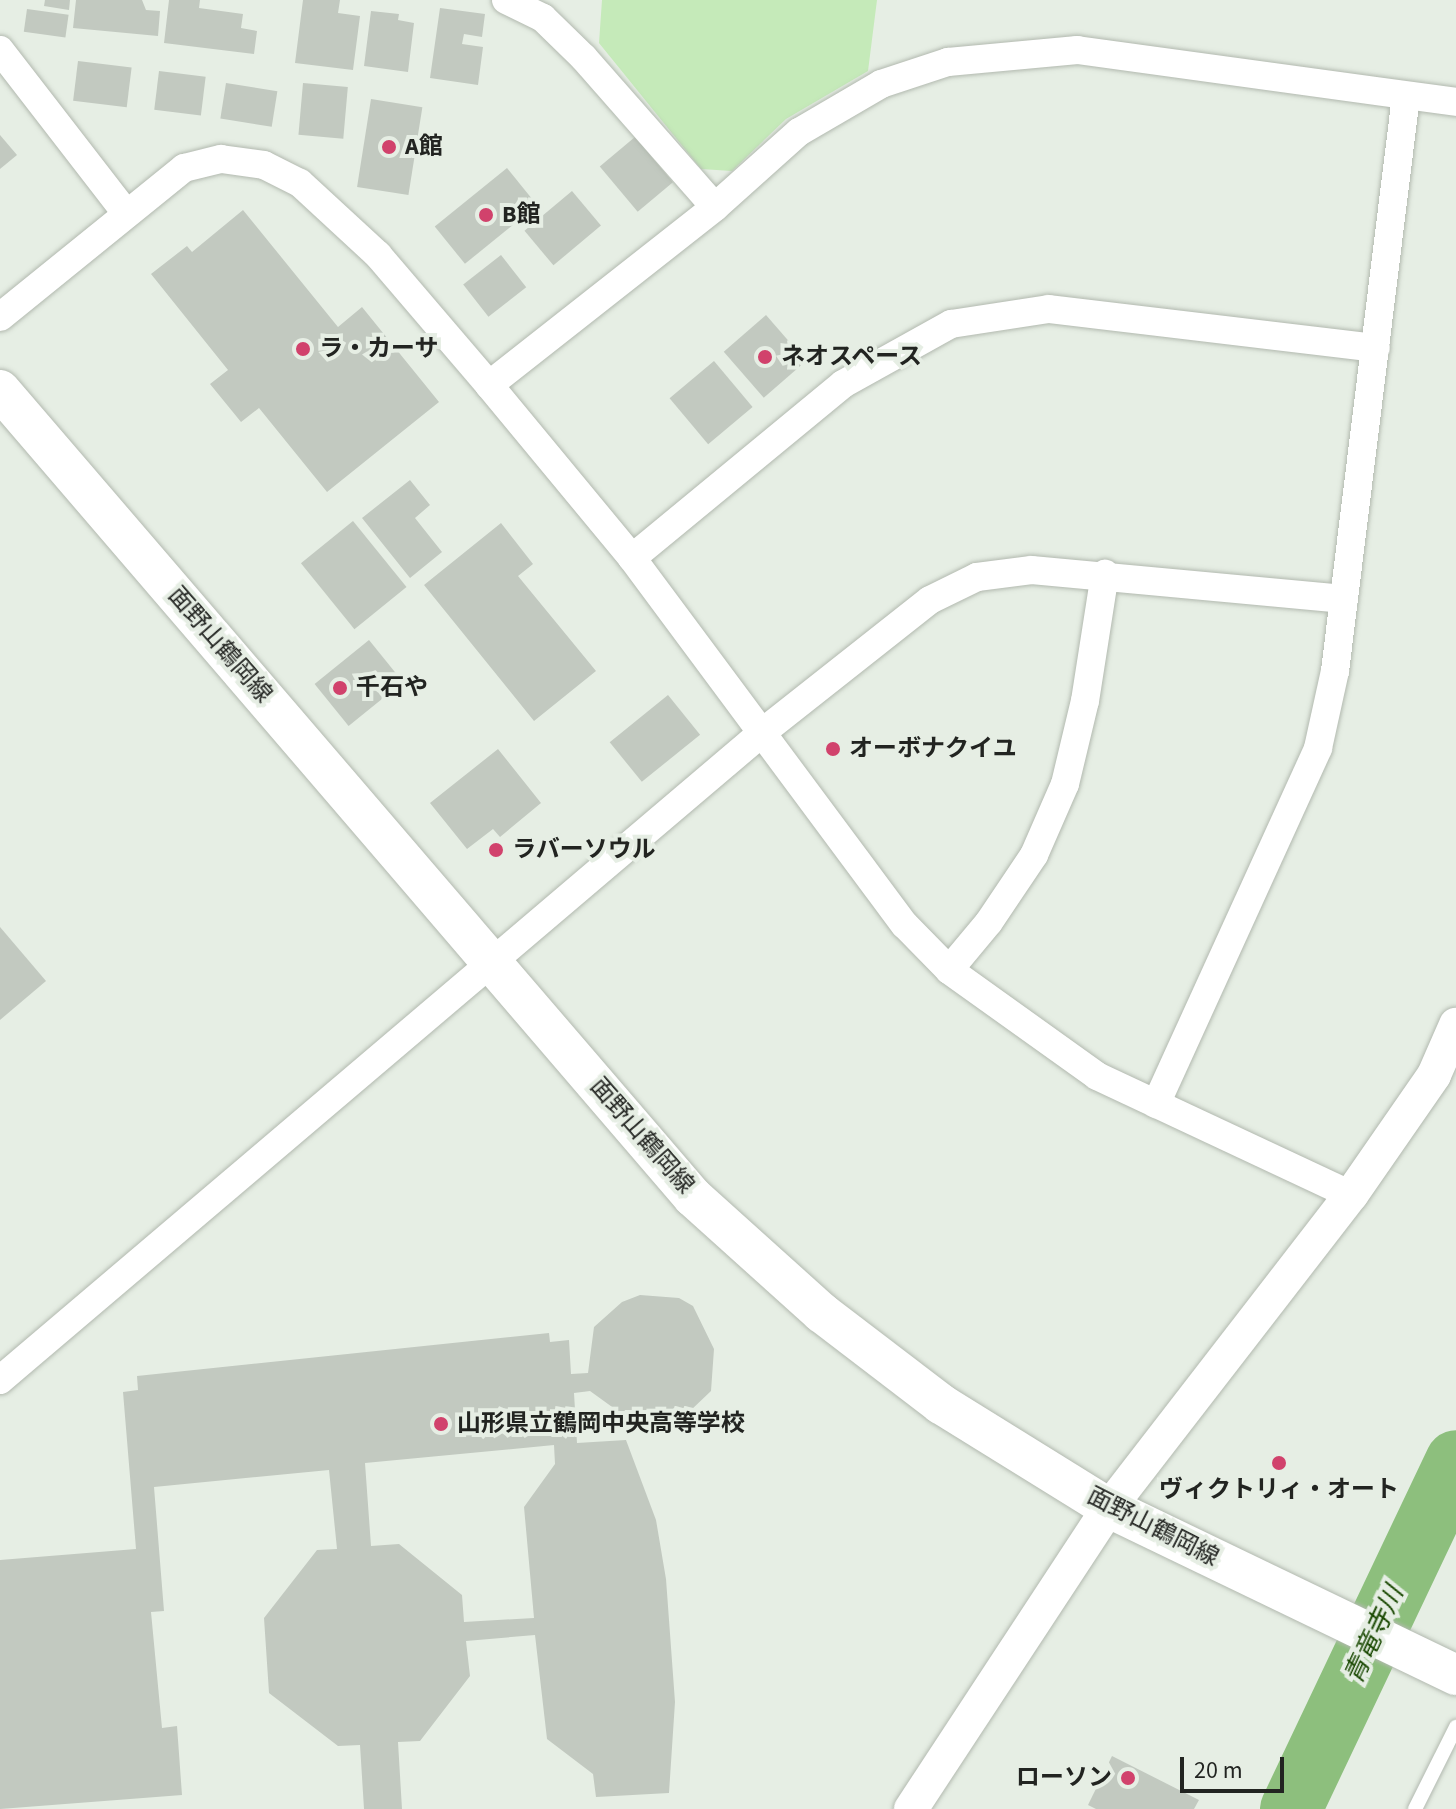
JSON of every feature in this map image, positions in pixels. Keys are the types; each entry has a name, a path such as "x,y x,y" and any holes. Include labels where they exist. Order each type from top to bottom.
{"main road":[{"name":"面野山鶴岡線","path":"0,390 693,1197 810,1302 941,1404 1109,1508 1441,1669"}],"street":[{"path":"506,0 543,18 584,58 715,207"},
{"path":"0,50 126,213"},
{"path":"489,385 715,207 799,132 881,84 948,62 1077,50 1456,102"},
{"path":"1156,1104 1318,748 1344,599 1406,96"},
{"path":"0,317 184,168 221,159 264,165 300,183 378,255 632,558 764,731 905,925 949,970 1086,1069 1351,1195"},
{"path":"632,558 843,384 951,324 1049,309 1376,348"},
{"path":"0,1380 764,731 930,600 977,577 1032,570 1105,574 1344,599"},
{"path":"949,970 989,922 1034,855 1065,784 1085,701 1105,574"},
{"path":"911,1809 1109,1508 1351,1195 1434,1075 1456,1025"}],"lane":[{"path":"1415,1809 1456,1727"}],"green space":[{"path":"602,0 877,0 868,71 786,119 732,171 701,169 599,43"}],"building":[{"path":"45,0 70,0 69,10 44,6"},
{"path":"76,0 142,0 146,10 160,11 158,36 73,28"},
{"path":"169,0 200,0 199,8 243,14 241,28 257,31 254,54 164,43"},
{"path":"303,0 340,0 338,13 360,16 353,70 295,63"},
{"path":"440,8 485,14 482,37 464,34 462,44 483,47 478,85 430,78"},
{"path":"27,9 69,15 65,38 24,32"},
{"path":"371,11 399,14 398,20 414,23 408,72 364,66"},
{"path":"78,61 132,68 127,107 73,101"},
{"path":"159,71 206,77 201,115 154,110"},
{"path":"226,83 277,91 272,127 220,119"},
{"path":"303,83 348,87 343,139 298,135"},
{"name":"A館","path":"371,99 422,107 408,195 357,187"},
{"path":"0,135 17,155 0,169"},
{"path":"635,137 673,182 638,212 600,167"},
{"name":"B館","path":"507,168 537,205 465,264 435,227"},
{"path":"572,191 601,225 553,265 525,231"},
{"name":"ラ・カーサ","path":"243,210 338,327 362,307 439,402 327,492 259,408 241,422 210,384 228,370 151,274 187,246 192,252"},
{"path":"501,255 526,287 488,317 463,285"},
{"name":"ネオスペース","path":"766,315 806,361 764,398 724,352"},
{"path":"714,361 753,407 708,444 670,398"},
{"path":"410,480 430,505 415,518 442,552 410,578 362,518"},
{"path":"353,521 406,587 354,629 301,563"},
{"path":"501,523 533,564 518,576 596,671 534,721 424,585"},
{"path":"369,640 403,682 349,726 315,684"},
{"path":"668,695 700,735 642,782 610,742"},
{"path":"498,749 541,803 500,837 493,829 467,849 430,803"},
{"path":"0,927 46,981 0,1020"},
{"path":"640,1295 679,1298 693,1306 714,1349 711,1391 690,1411 626,1417 590,1391 574,1393 577,1443 626,1440 656,1520 666,1579 675,1702 669,1793 596,1797 593,1774 547,1739 535,1635 466,1641 470,1676 420,1741 398,1742 402,1809 364,1809 360,1745 338,1746 269,1693 264,1618 317,1550 337,1549 329,1470 154,1487 164,1611 151,1612 162,1728 177,1726 182,1795 0,1809 0,1560 136,1549 123,1392 138,1390 137,1376 549,1333 550,1342 569,1340 571,1374 588,1373 594,1327 622,1302","holes":["554,1445 555,1464 524,1507 534,1618 464,1622 462,1595 399,1544 371,1546 365,1463"]},
{"name":"ローソン","path":"1112,1756 1199,1800 1194,1809 1096,1809 1088,1805"}],"waterway":[{"name":"青竜寺川","path":"1291,1809 1456,1461"}],"place":[{"name":"A館","path":"389,147"},
{"name":"B館","path":"486,215"},
{"name":"ラ・カーサ","path":"303,349"},
{"name":"ネオスペース","path":"765,357"},
{"name":"千石や","path":"340,688"},
{"name":"オーボナクイユ","path":"833,749"},
{"name":"ラバーソウル","path":"496,850"},
{"name":"山形県立鶴岡中央高等学校","path":"441,1424"},
{"name":"ヴィクトリィ・オート","path":"1279,1463"},
{"name":"ローソン","path":"1128,1778"}]}
